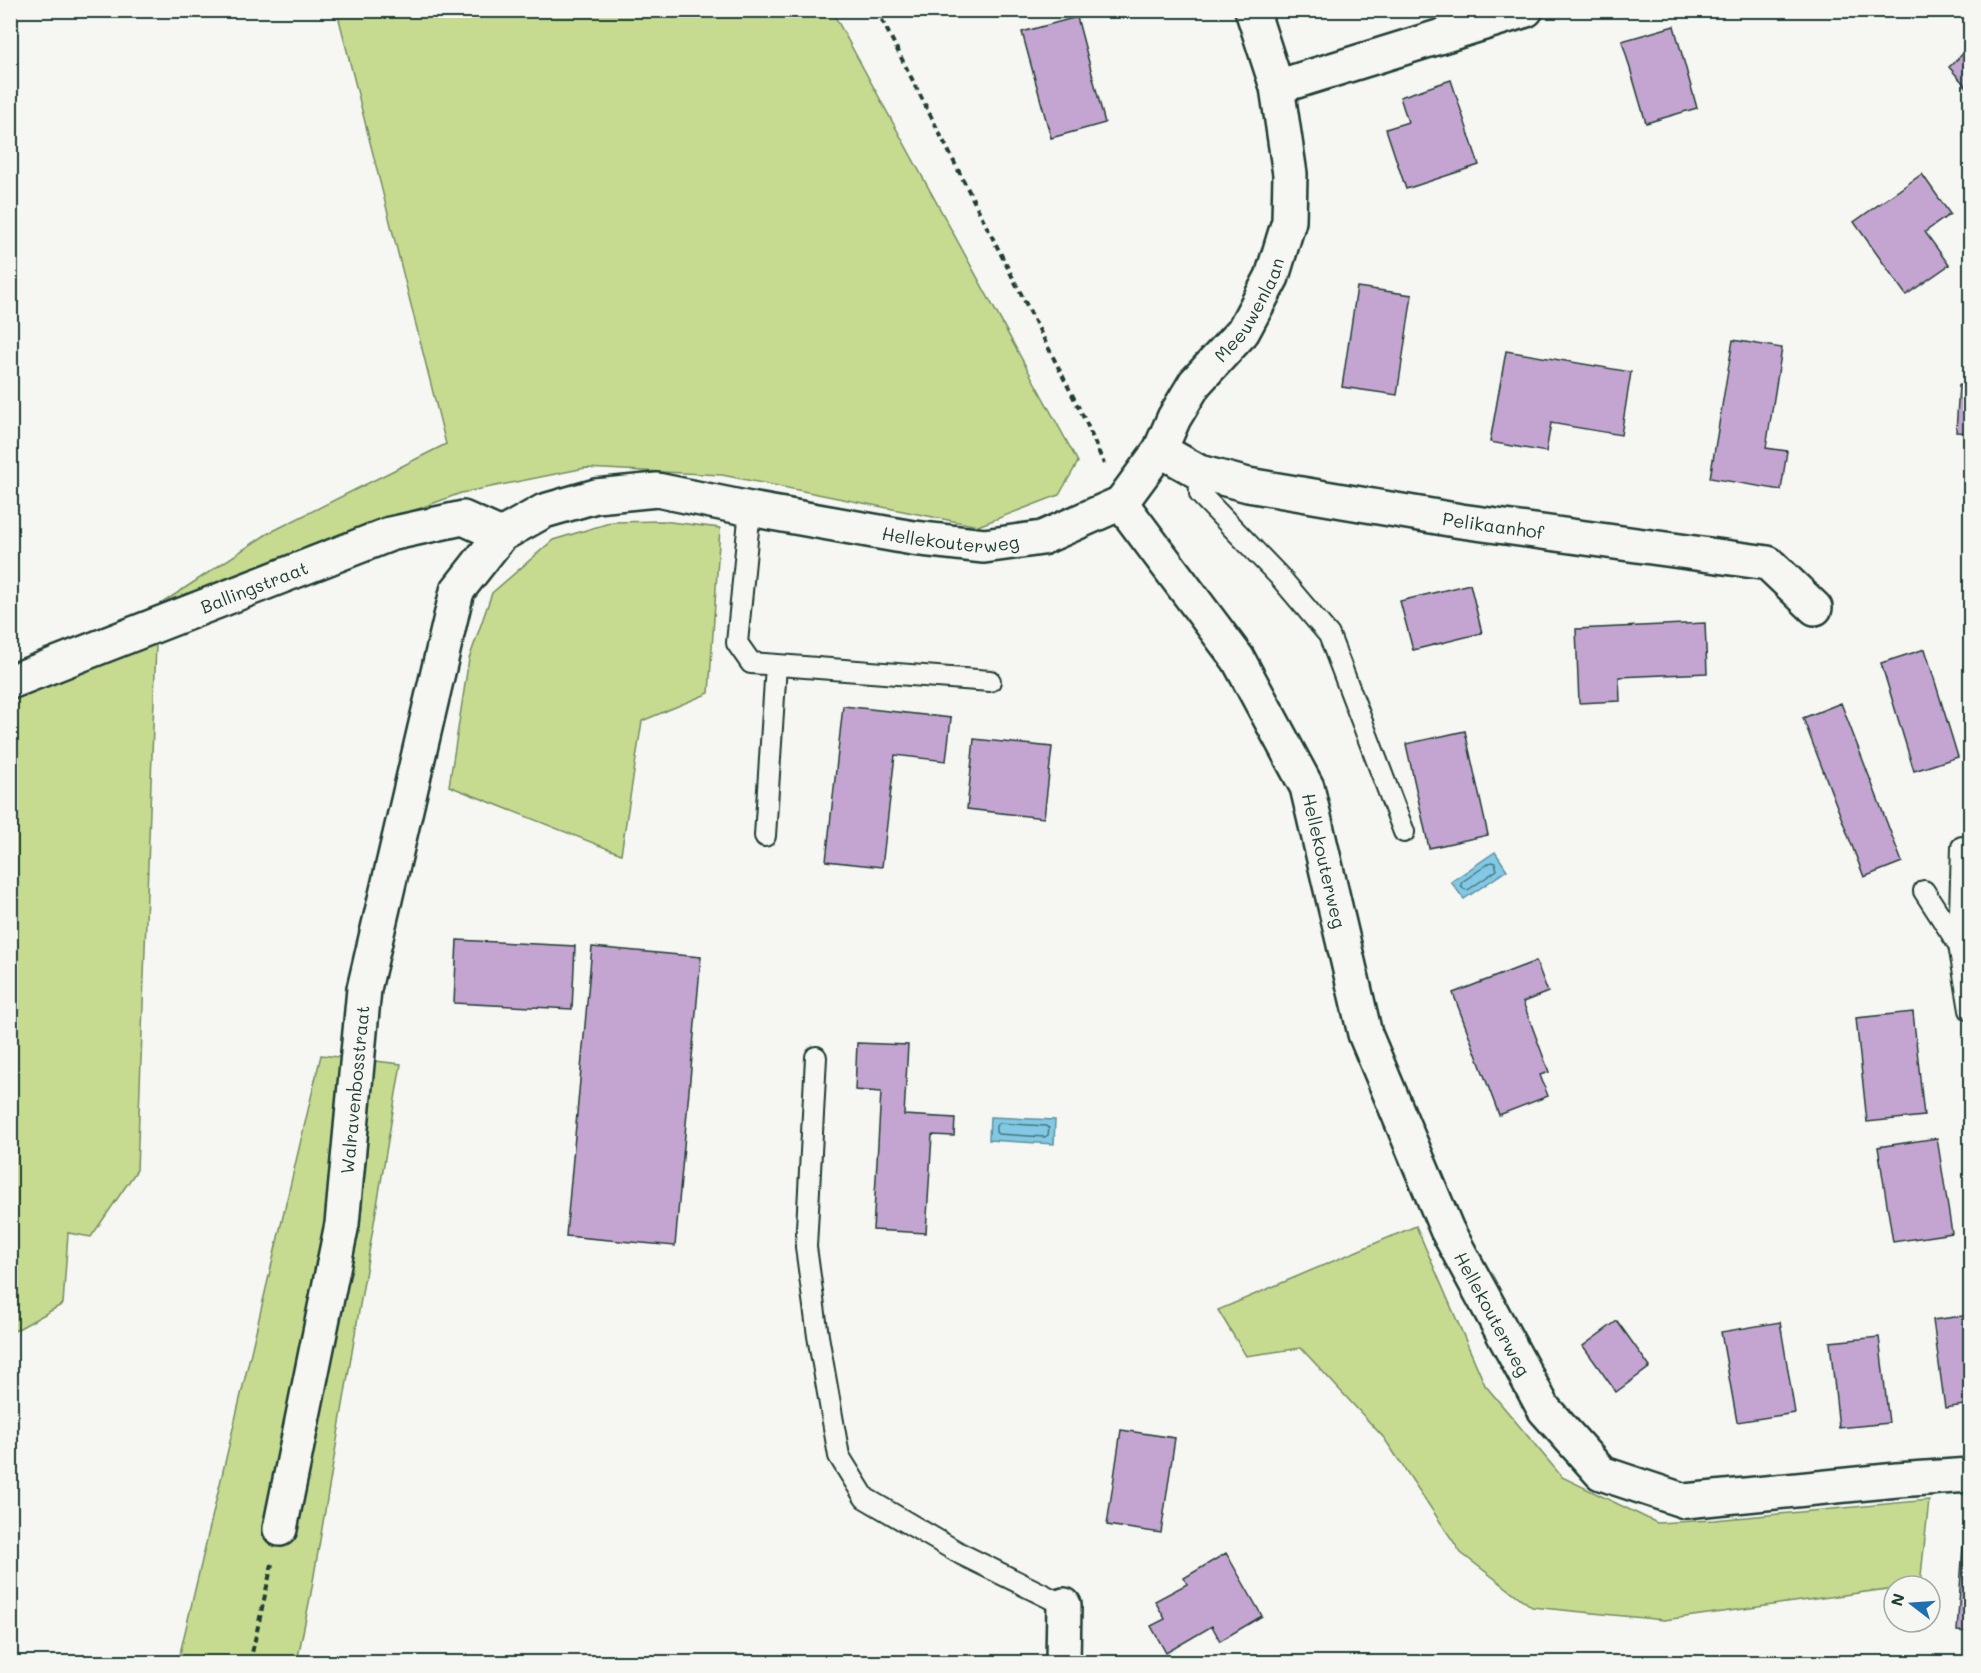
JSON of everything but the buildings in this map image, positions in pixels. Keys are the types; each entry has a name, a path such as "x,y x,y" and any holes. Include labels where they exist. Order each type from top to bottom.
{"street":[{"name":"Meeuwenlaan","path":"1121,503 1160,450 1174,418 1195,383 1243,331 1272,277 1289,222 1290,174 1277,87 1252,10"},
{"path":"1277,87 1526,10"},
{"name":"Pelikaanhof","path":"1160,450 1199,472 1248,484 1461,521 1768,563 1815,608"},
{"name":"Hellekouterweg","path":"501,535 544,511 606,495 657,490 913,538 984,546 1042,538 1121,503 1238,659 1306,787 1365,1034 1447,1230 1544,1409 1601,1473 1685,1501 1971,1475"},
{"name":"Ballingstraat","path":"10,682 390,534 462,518 501,535"},
{"name":"Walravenbosstraat","path":"280,1529 342,1224 364,989 458,591 501,535"},
{"path":"1063,1662 1064,1605"}],"lane":[{"path":"1199,472 1200,494 1279,576 1329,635 1404,832"},
{"path":"750,509 737,643 751,663 990,681"},
{"path":"765,836 776,665"},
{"path":"1962,847 1959,945 1971,1010"},
{"path":"1924,891 1959,945"},
{"path":"816,1057 806,1247 818,1336 839,1456 865,1498 961,1554 1064,1605"}],"path":[{"path":"877,10 1086,422 1121,503"},
{"path":"250,1662 280,1529"}],"green space":[{"path":"337,11 832,11 1078,462 1059,495 978,526 722,475 585,468 461,493 159,605 267,534 446,444"},
{"path":"662,521 720,528 709,693 642,721 621,854 449,786 469,659 492,593 553,540 613,522"},
{"path":"157,616 137,1170 91,1237 68,1233 63,1304 11,1333 10,666"},
{"path":"321,1055 401,1064 311,1593 297,1662 178,1662"},
{"path":"1416,1226 1485,1385 1562,1477 1657,1523 1714,1520 1929,1500 1921,1574 1882,1574 1882,1590 1664,1620 1532,1607 1461,1553 1384,1438 1301,1348 1246,1356 1218,1310"}],"water":[{"path":"1495,852 1507,870 1464,899 1451,882"},
{"path":"990,1117 1055,1120 1054,1144 989,1140"}]}
